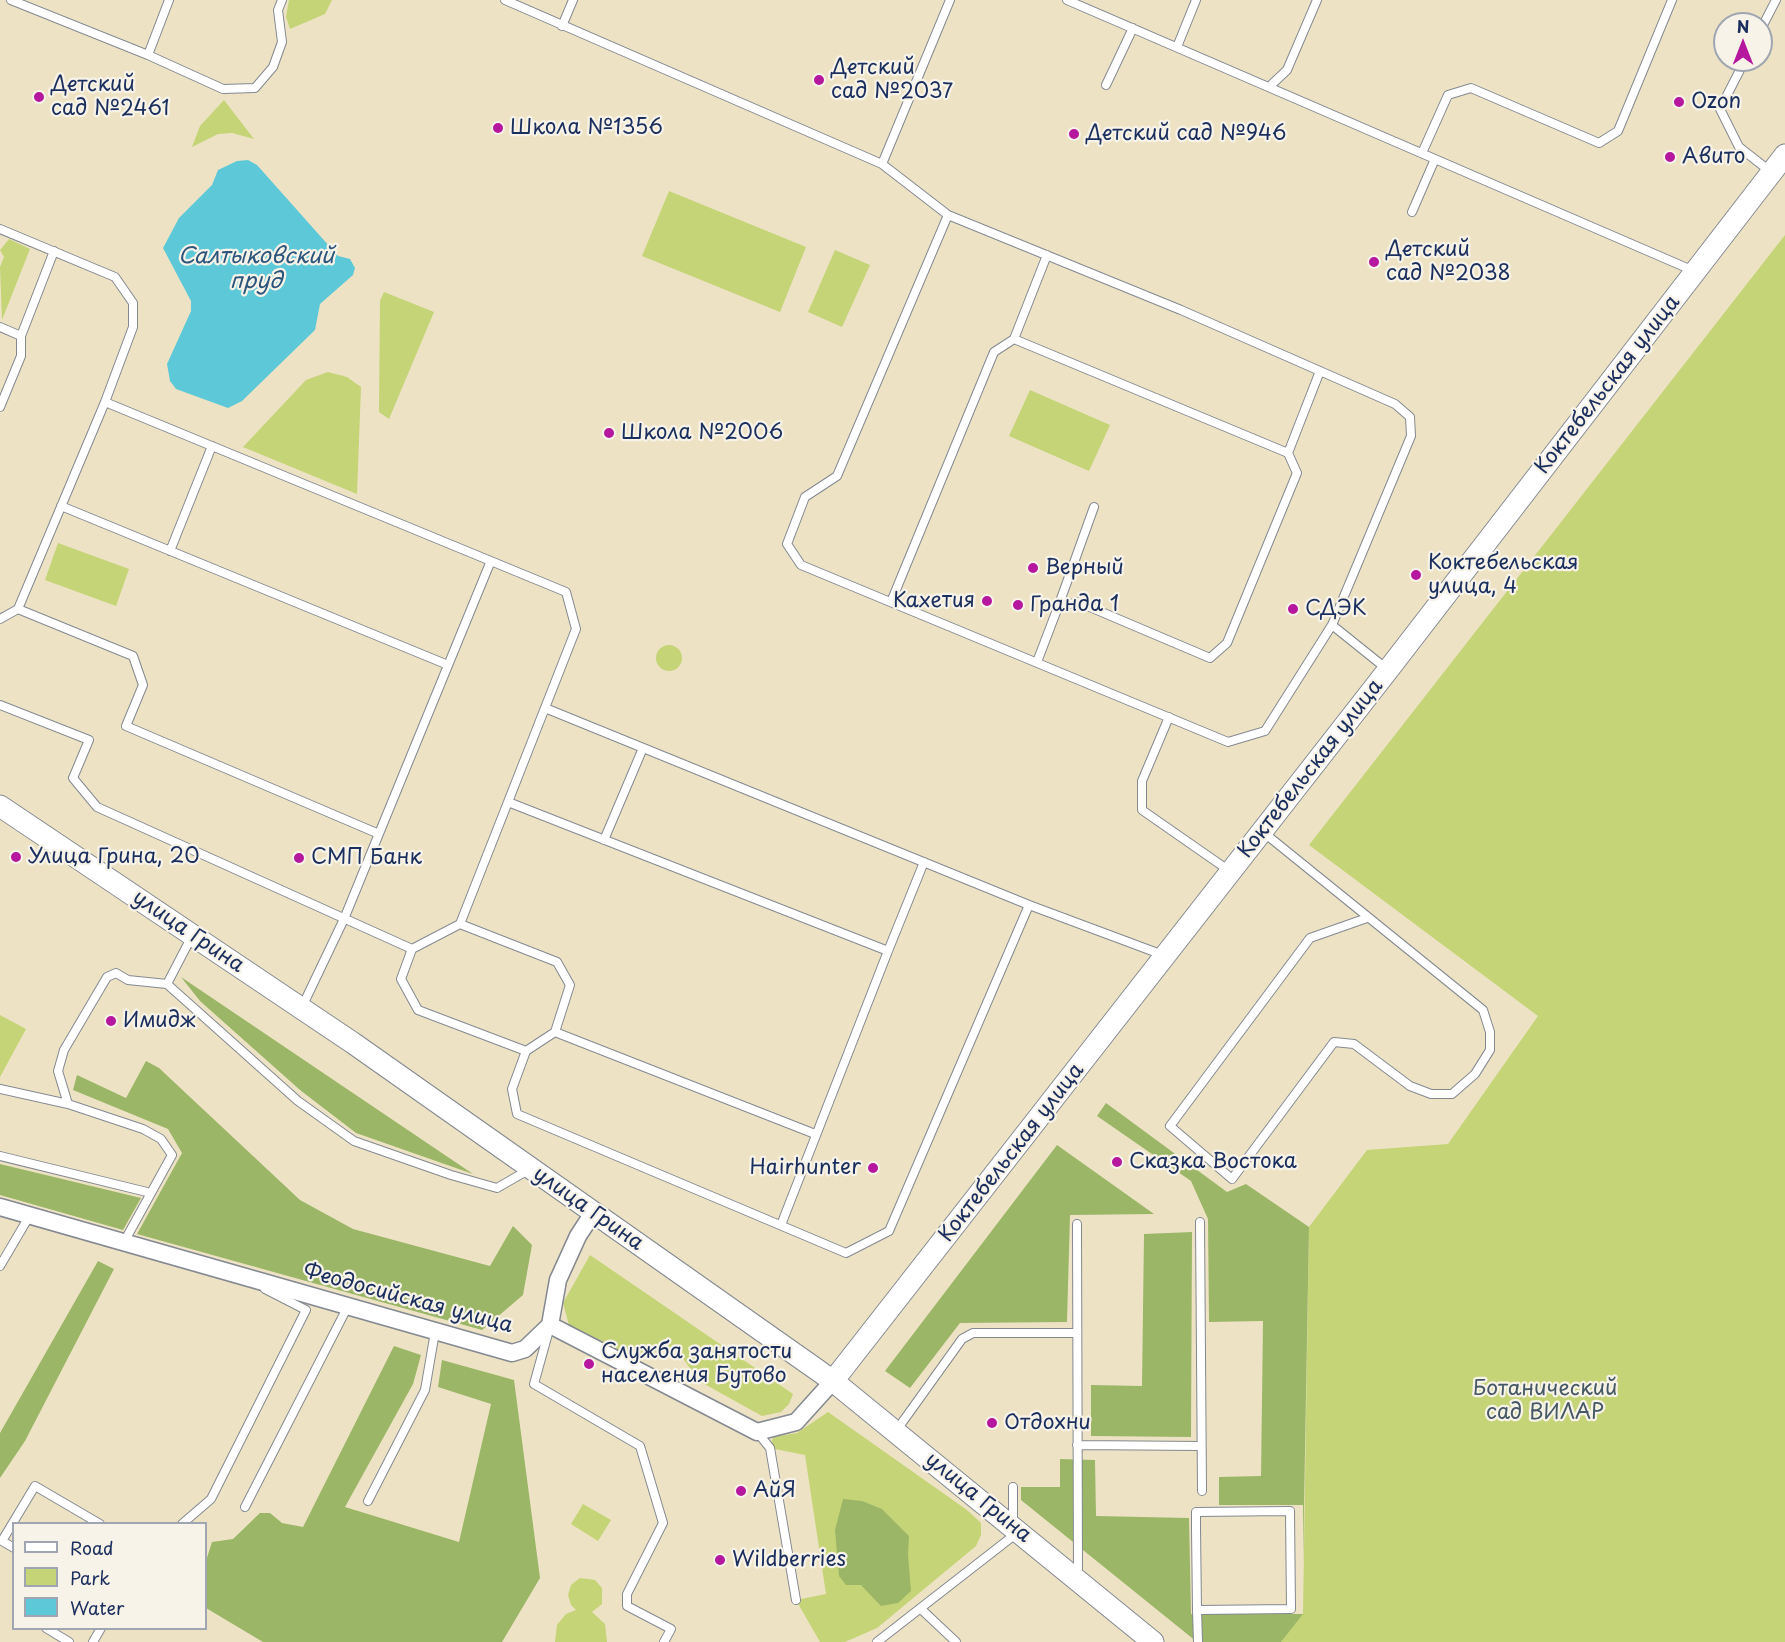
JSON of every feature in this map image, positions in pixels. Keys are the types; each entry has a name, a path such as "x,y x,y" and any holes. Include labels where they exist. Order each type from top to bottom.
{"street":[{"name":"Коктебельская улица","path":"833,1381 1388,670 1785,155"},
{"name":"улица Грина","path":"0,806 302,1009 833,1381 1154,1642"},
{"name":"Феодосийская улица","path":"0,1207 347,1308 512,1353 525,1349 550,1325"},
{"path":"593,1213 578,1236 558,1280 550,1325 757,1432 795,1422 833,1381"}],"lane":[{"path":"11,0 148,55 222,89 255,88 273,67 282,42 278,10 282,0"},
{"path":"148,55 169,0"},
{"path":"505,0 882,164 948,215 1181,310 1395,404 1410,417 1411,436 1332,625 1265,731 1228,742 801,565 787,544 804,497 837,476 948,215"},
{"path":"562,26 573,0"},
{"path":"882,164 950,0"},
{"path":"1067,0 1695,271"},
{"path":"1177,47 1196,0"},
{"path":"1269,87 1287,70 1317,0"},
{"path":"1422,153 1448,95 1471,88 1599,143 1618,131 1672,0"},
{"path":"1106,86 1133,28"},
{"path":"1739,72 1720,109 1739,147 1771,173"},
{"path":"1412,212 1435,159"},
{"path":"0,229 116,277 133,303 133,327 105,402 18,609 0,619"},
{"path":"0,407 21,356 21,336 54,251"},
{"path":"891,602 994,352 1014,339 1047,255"},
{"path":"0,327 21,336"},
{"path":"1014,339 1288,453 1297,473 1227,643 1210,657 1078,602 1058,607"},
{"path":"1288,453 1320,371"},
{"path":"105,402 566,592 576,629 460,924 412,949 401,979 418,1010 526,1051"},
{"path":"170,551 212,446"},
{"path":"61,506 448,665"},
{"path":"1037,662 1094,507"},
{"path":"302,1009 344,919 490,562"},
{"path":"18,609 133,656 143,685 126,726 379,834"},
{"path":"1332,625 1388,670"},
{"path":"0,705 89,740 73,778 97,807 412,949"},
{"path":"545,708 1029,905 1165,955"},
{"path":"1169,717 1142,781 1142,810 1230,872"},
{"path":"604,840 643,748"},
{"path":"508,802 888,951"},
{"path":"1262,831 1483,1010 1490,1032 1490,1050 1475,1074 1452,1094 1431,1094 1410,1086 1354,1044 1334,1042 1232,1179 1170,1126 1310,938 1367,918"},
{"path":"781,1225 924,862"},
{"path":"460,924 556,962 570,985 555,1032 526,1051 512,1089 517,1114 846,1253 889,1231 1029,905"},
{"path":"166,984 193,935"},
{"path":"68,1104 58,1071 64,1050 107,977 116,974 129,980 166,984 298,1101 354,1141 497,1188 531,1169"},
{"path":"555,1032 815,1134"},
{"path":"0,1089 68,1104 143,1129 161,1138 172,1155 124,1242"},
{"path":"0,1156 151,1193"},
{"path":"0,1266 30,1215"},
{"path":"1200,1222 1202,1491"},
{"path":"1077,1224 1078,1580"},
{"path":"184,1522 211,1499 306,1310 238,1275"},
{"path":"245,1507 347,1308"},
{"path":"550,1325 534,1384 640,1446 663,1523 627,1594 627,1606 671,1629 664,1642"},
{"path":"368,1501 425,1390 435,1332"},
{"path":"896,1432 962,1339 973,1334 1077,1333"},
{"path":"757,1432 770,1448 795,1600"},
{"path":"1077,1445 1201,1446"},
{"path":"13,1522 35,1486 97,1522"},
{"path":"877,1642 921,1609 1016,1529 1013,1487"},
{"path":"1197,1610 1291,1609 1290,1511 1196,1512 1197,1610 1198,1642"},
{"path":"12,1524 2,1541 12,1547"},
{"path":"921,1609 956,1642"},
{"path":"48,1630 69,1642"}],"green space":[{"path":"289,0 332,0 325,14 290,29 286,17"},
{"path":"224,100 254,139 232,133 218,134 192,147 200,126"},
{"path":"669,191 806,247 780,312 642,256"},
{"name":"Ботанический сад ВИЛАР","path":"1785,235 1785,1642 1281,1642 1303,1613 1309,1227 1367,1150 1448,1144 1538,1016 1309,845"},
{"path":"9,239 30,249 2,320 0,267 4,257 0,250"},
{"path":"835,250 870,265 842,327 808,312"},
{"path":"384,292 434,312 389,419 379,412 380,301"},
{"path":"328,372 347,377 361,387 357,494 243,447 306,380"},
{"path":"1030,390 1110,425 1089,471 1009,436"},
{"path":"58,543 129,569 116,606 45,580"},
{"path":"669,645 678,649 682,658 678,667 669,671 660,667 656,658 660,649"},
{"path":"181,977 473,1174 356,1133 300,1090 200,1001"},
{"path":"0,1015 26,1029 0,1077"},
{"path":"146,1061 159,1068 300,1200 353,1229 490,1266 513,1226 532,1245 523,1295 482,1330 137,1234 182,1153 168,1129 73,1090 77,1075 126,1098"},
{"path":"1106,1103 1227,1192 1246,1184 1309,1227 1303,1563 1303,1505 1219,1505 1219,1477 1261,1476 1263,1321 1209,1322 1208,1219 1191,1181 1097,1116"},
{"path":"1057,1145 1154,1214 1070,1215 1067,1322 960,1323 910,1388 885,1371"},
{"path":"0,1164 141,1198 123,1230 0,1195"},
{"path":"1192,1232 1191,1437 1091,1436 1091,1385 1142,1386 1144,1234"},
{"path":"590,1255 793,1394 789,1404 781,1412 762,1416 699,1381 677,1350 630,1355 569,1325 563,1303"},
{"path":"98,1261 114,1269 25,1441 0,1478 0,1433"},
{"path":"394,1346 421,1355 413,1384 345,1507 459,1542 491,1404 438,1387 442,1360 514,1380 540,1578 502,1642 263,1642 207,1609 207,1558 212,1542 233,1539 260,1513 270,1513 282,1523 303,1527"},
{"path":"828,1412 967,1510 981,1523 981,1535 976,1546 877,1628 845,1642 820,1642 796,1600 826,1594 805,1455 770,1448 773,1437 797,1433"},
{"path":"1060,1459 1095,1460 1096,1516 1189,1518 1191,1614 1303,1614 1281,1642 1197,1642 1021,1500 1021,1487 1060,1487"},
{"path":"843,1499 862,1501 882,1509 909,1536 911,1591 898,1603 881,1606 861,1585 846,1585 839,1576 835,1530"},
{"path":"583,1504 611,1520 598,1541 571,1524"},
{"path":"580,1578 595,1580 602,1588 602,1604 592,1612 605,1624 607,1642 555,1642 557,1625 566,1614 576,1610 571,1605 568,1595 571,1585"}],"water":[{"name":"Салтыковский пруд","path":"248,160 257,165 338,256 350,259 355,268 353,275 320,304 315,330 242,401 228,408 176,389 170,381 167,364 191,311 191,301 163,248 179,218 212,185 218,170 237,161"}],"place":[{"name":"Детский сад №2037","path":"819,80"},
{"name":"Детский сад №2461","path":"39,97"},
{"name":"Ozon","path":"1679,102"},
{"name":"Школа №1356","path":"498,128"},
{"name":"Детский сад №946","path":"1074,134"},
{"name":"Авито","path":"1670,157"},
{"name":"Детский сад №2038","path":"1374,262"},
{"name":"Школа №2006","path":"609,433"},
{"name":"Верный","path":"1033,568"},
{"name":"Коктебельская улица, 4","path":"1416,575"},
{"name":"Кахетия","path":"987,601"},
{"name":"Гранда 1","path":"1018,605"},
{"name":"СДЭК","path":"1293,609"},
{"name":"Улица Грина, 20","path":"16,857"},
{"name":"СМП Банк","path":"299,858"},
{"name":"Имидж","path":"111,1021"},
{"name":"Сказка Востока","path":"1117,1162"},
{"name":"Hairhunter","path":"873,1168"},
{"name":"Служба занятости населения Бутово","path":"589,1364"},
{"name":"Отдохни","path":"992,1423"},
{"name":"АйЯ","path":"741,1491"},
{"name":"Wildberries","path":"720,1560"}]}
